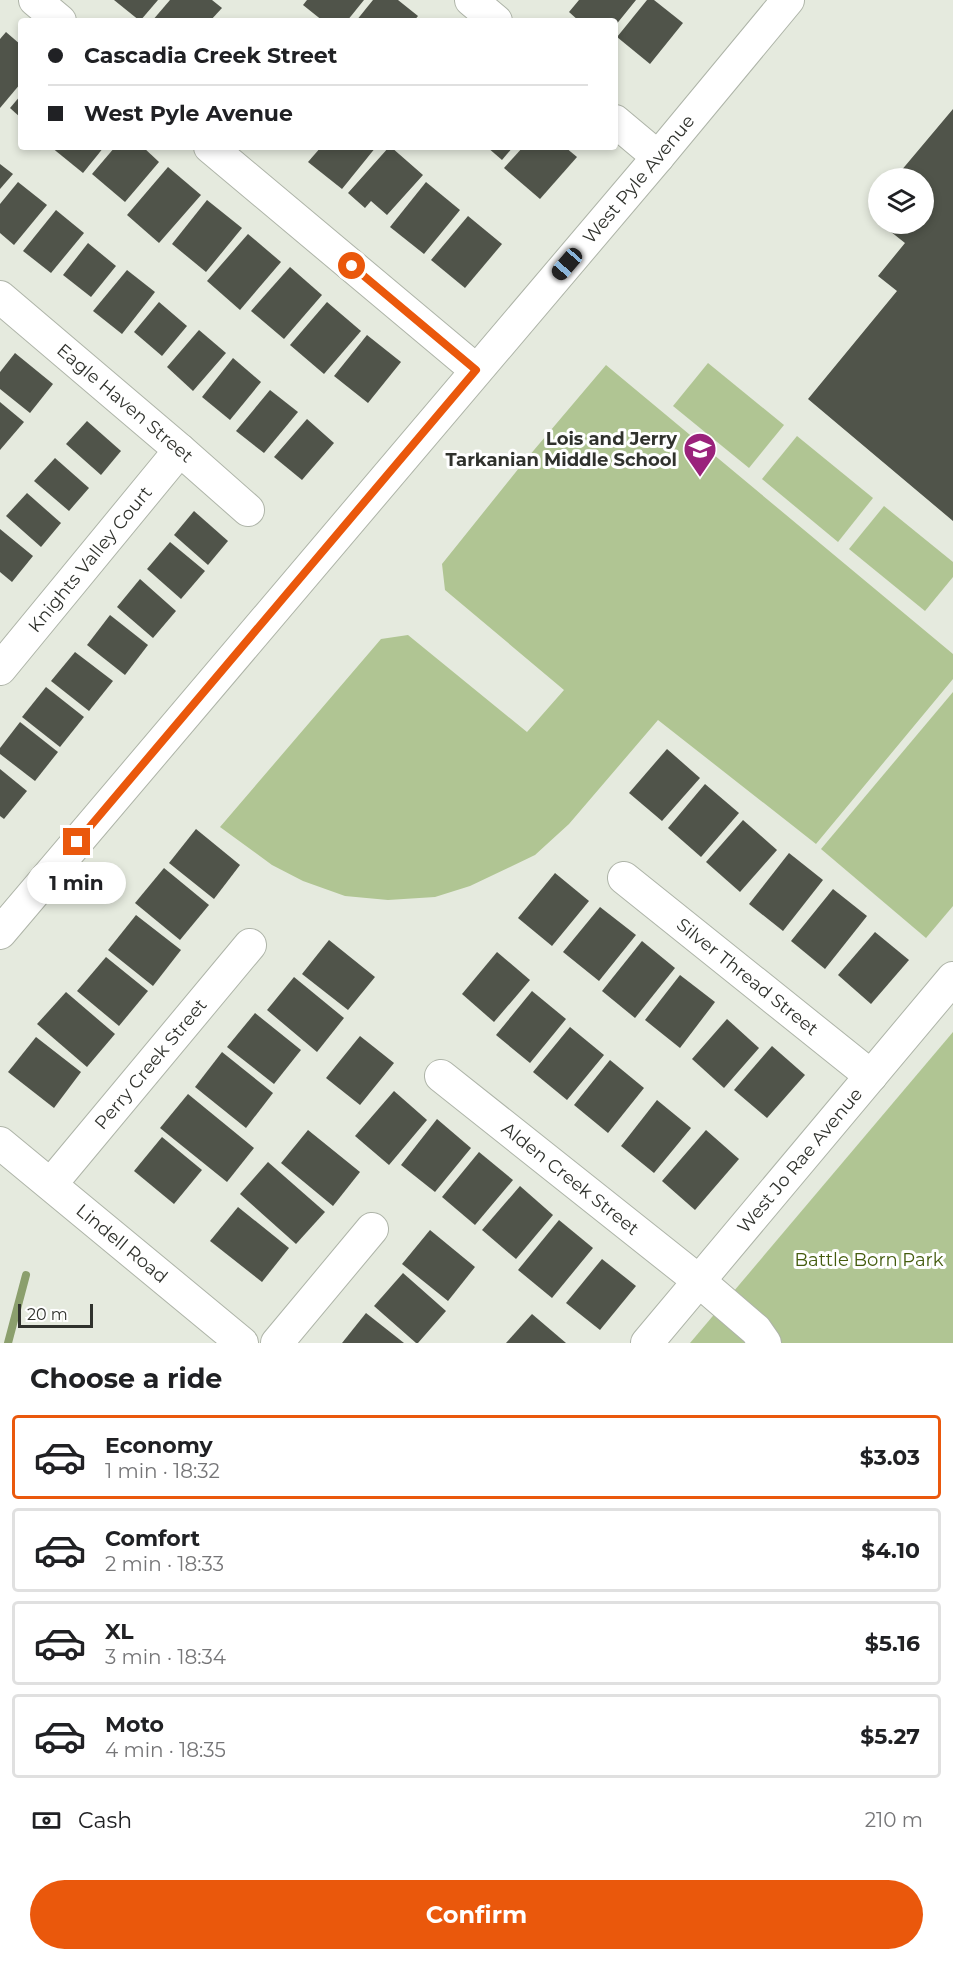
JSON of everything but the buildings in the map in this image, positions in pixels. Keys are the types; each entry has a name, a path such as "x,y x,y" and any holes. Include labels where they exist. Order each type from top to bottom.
{"street":[{"path":"35,0 56,18"},
{"path":"471,0 492,18"},
{"name":"West Pyle Avenue","path":"0,933 658,157 788,0"},
{"path":"618,124 658,157"},
{"path":"214,150 476,370"},
{"name":"Eagle Haven Street","path":"0,297 248,510"},
{"name":"Knights Valley Court","path":"0,669 180,450"},
{"name":"Silver Thread Street","path":"624,878 871,1076"},
{"name":"Perry Creek Street","path":"51,1184 249,945"},
{"name":"West Jo Rae Avenue","path":"647,1343 953,978"},
{"name":"Alden Creek Street","path":"441,1076 699,1281 756,1330 765,1343"},
{"name":"Lindell Road","path":"0,1143 242,1343"},
{"path":"277,1343 372,1229"}],"green space":[{"path":"708,363 784,425 749,468 673,406"},
{"path":"606,365 953,654 953,679 816,844 658,720 569,824 535,855 470,886 435,897 388,900 345,896 303,881 272,865 220,827 381,639 408,635 527,732 564,690 445,590 442,564"},
{"path":"797,436 873,498 838,542 762,479"},
{"path":"884,506 953,562 953,577 925,611 849,549"},
{"path":"953,692 953,906 926,938 821,849"},
{"name":"Battle Born Park","path":"953,1032 953,1343 690,1343"}],"waterway":[{"path":"8,1343 26,1275"}],"place":[{"name":"Lois and Jerry Tarkanian Middle School","path":"700,478"}],"route":[{"path":"77,842 476,370 352,266"}]}
